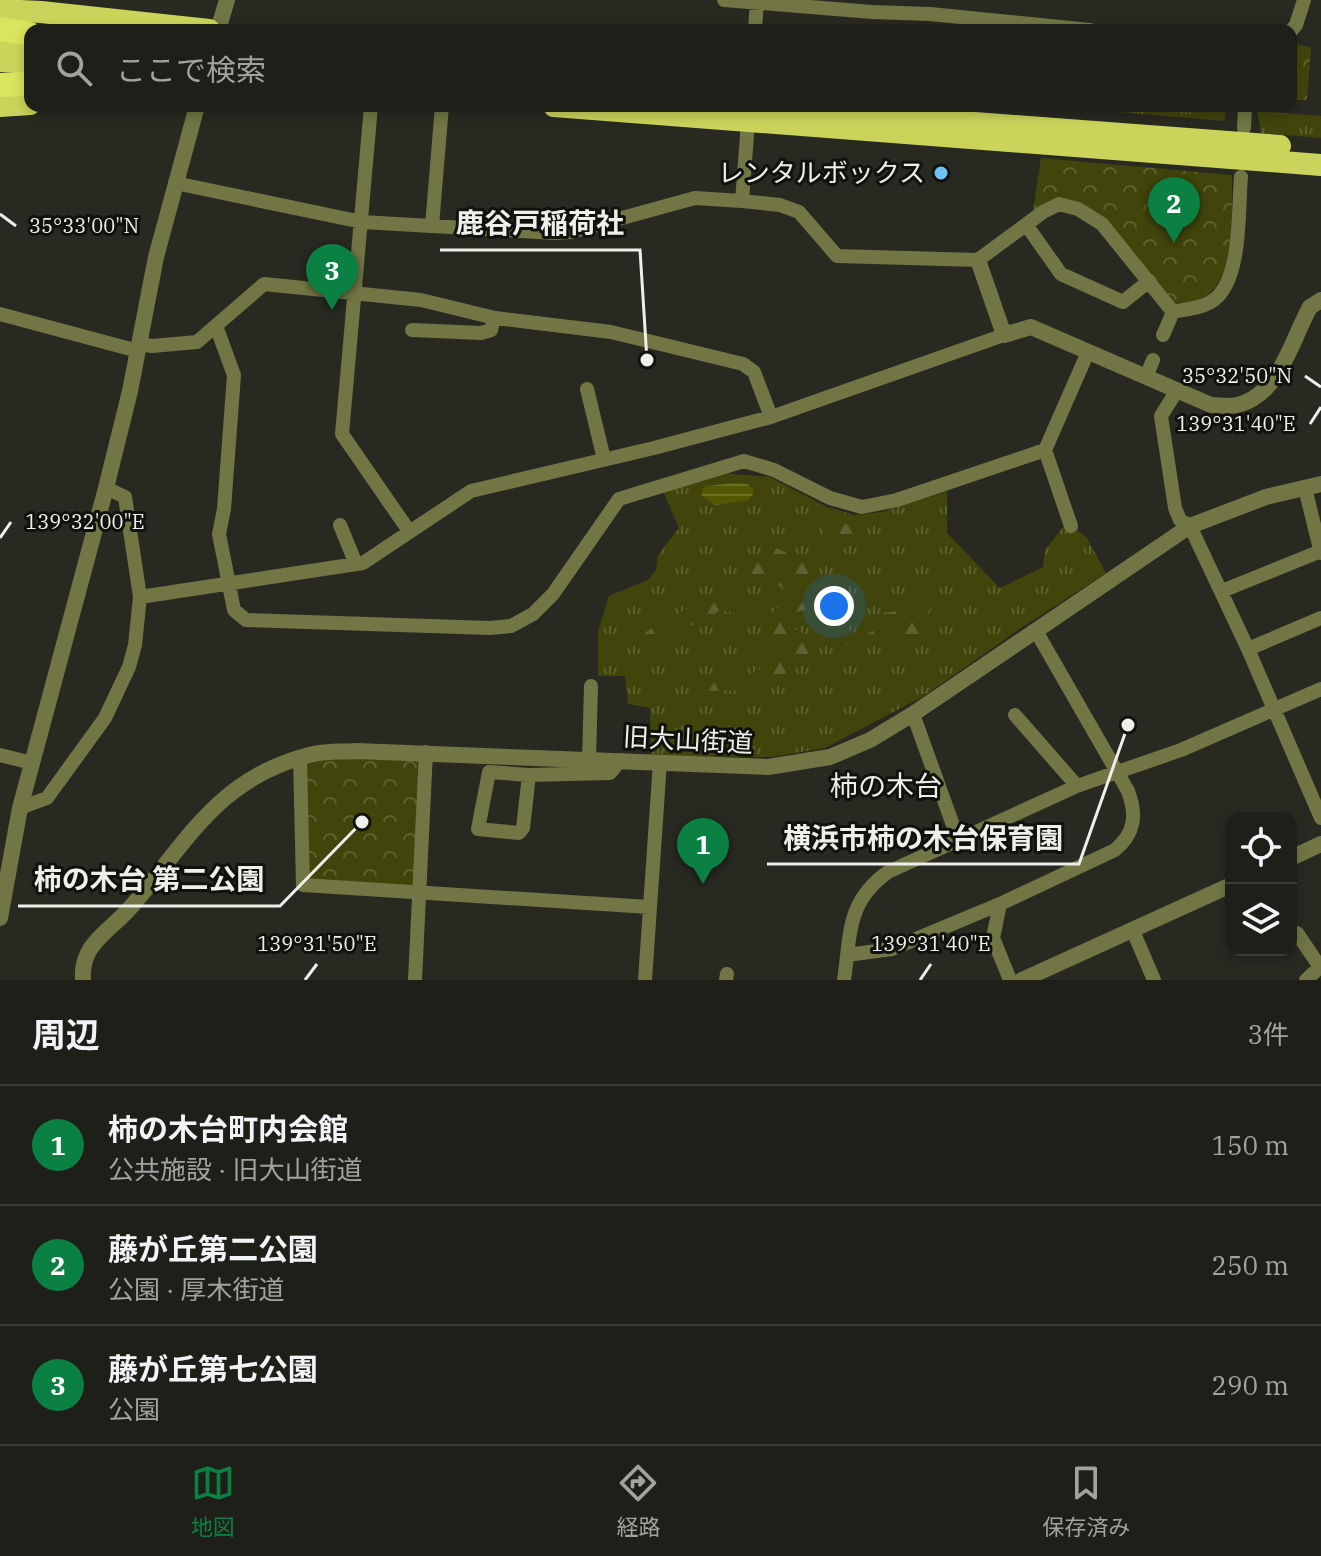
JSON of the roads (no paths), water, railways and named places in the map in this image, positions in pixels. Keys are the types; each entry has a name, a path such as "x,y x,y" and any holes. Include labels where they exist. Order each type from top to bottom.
{"highway":[{"path":"0,10 151,24"},
{"path":"0,29 24,33"},
{"path":"0,45 24,46"},
{"path":"0,61 24,63"},
{"path":"0,85 24,84"},
{"path":"0,106 24,104"},
{"path":"700,112 1321,149"},
{"path":"749,114 1321,165"}],"street":[{"path":"220,24 227,0"},
{"path":"724,0 930,7 1048,24"},
{"path":"1296,24 1304,0"},
{"path":"755,24 757,1"},
{"path":"0,918 20,808 106,488 139,348 156,257 195,112"},
{"path":"371,112 342,434 409,531"},
{"path":"432,226 442,112"},
{"path":"1244,128 1245,112"},
{"path":"742,201 749,114"},
{"path":"1173,312 1195,308 1215,299 1229,281 1234,262 1241,177"},
{"path":"175,183 362,222 571,232 695,198 742,201 780,205 799,212 837,256 978,260 1043,212 1059,204 1078,209 1102,224 1173,312"},
{"path":"1027,226 1061,274 1123,302 1149,281"},
{"path":"978,260 1004,335"},
{"path":"0,314 139,348 192,344 264,284 421,300 494,318 611,332 743,364 754,372 771,417"},
{"path":"140,597 363,563 471,491 771,417 1031,327 1176,392 1211,405 1236,406 1257,397 1274,381 1310,307 1321,300"},
{"path":"1163,335 1173,312"},
{"path":"412,330 481,333 491,330 494,318"},
{"path":"216,326 234,375 224,509 219,534 234,610 246,620 490,628 511,626 533,614 553,594 619,499 744,461 774,470 830,498 862,507 897,500 1045,450"},
{"path":"1071,526 1045,450 1088,352"},
{"path":"1146,377 1153,360"},
{"path":"1176,392 1161,416 1175,508 1180,520 1190,526 1222,591 1321,818"},
{"path":"593,396 604,459"},
{"path":"1222,591 1321,552 1313,486"},
{"name":"旧大山街道","path":"83,980 81,964 89,947 131,906 208,812 233,790 280,764 314,754 342,752 426,752 768,767 830,757 913,714 1190,526 1266,497 1313,486"},
{"path":"20,808 47,798 105,718 117,697 134,652 140,597 125,497 106,488"},
{"path":"340,525 356,564"},
{"path":"1248,649 1321,618"},
{"path":"847,955 892,949 1000,904 1115,850 1132,831 1134,807 1036,631"},
{"path":"844,980 854,911 873,883 888,872 1077,786 1181,750 1321,689"},
{"path":"587,695 589,759"},
{"path":"913,714 958,839"},
{"path":"1015,715 1077,786"},
{"path":"415,980 426,752"},
{"path":"0,755 32,763"},
{"path":"300,759 303,885 649,907"},
{"path":"529,775 523,828 519,833 478,829 489,772 529,775 610,773 621,760"},
{"path":"645,980 660,762"},
{"path":"1297,855 1321,844"},
{"path":"1000,904 993,938 1021,980 1225,888"},
{"path":"1133,931 1153,977 1137,980"},
{"path":"1297,933 1320,966 1306,980"}],"place":[{"name":"レンタルボックス","path":"941,173"},
{"name":"藤が丘第二公園","path":"1174,243"},
{"name":"藤が丘第七公園","path":"332,310"},
{"name":"鹿谷戸稲荷社","path":"647,360"},
{"name":"横浜市柿の木台保育園","path":"1128,725"},
{"name":"柿の木台 第二公園","path":"362,822"},
{"name":"柿の木台町内会館","path":"703,884"}],"district":[{"name":"柿の木台","path":"886,786"}]}
